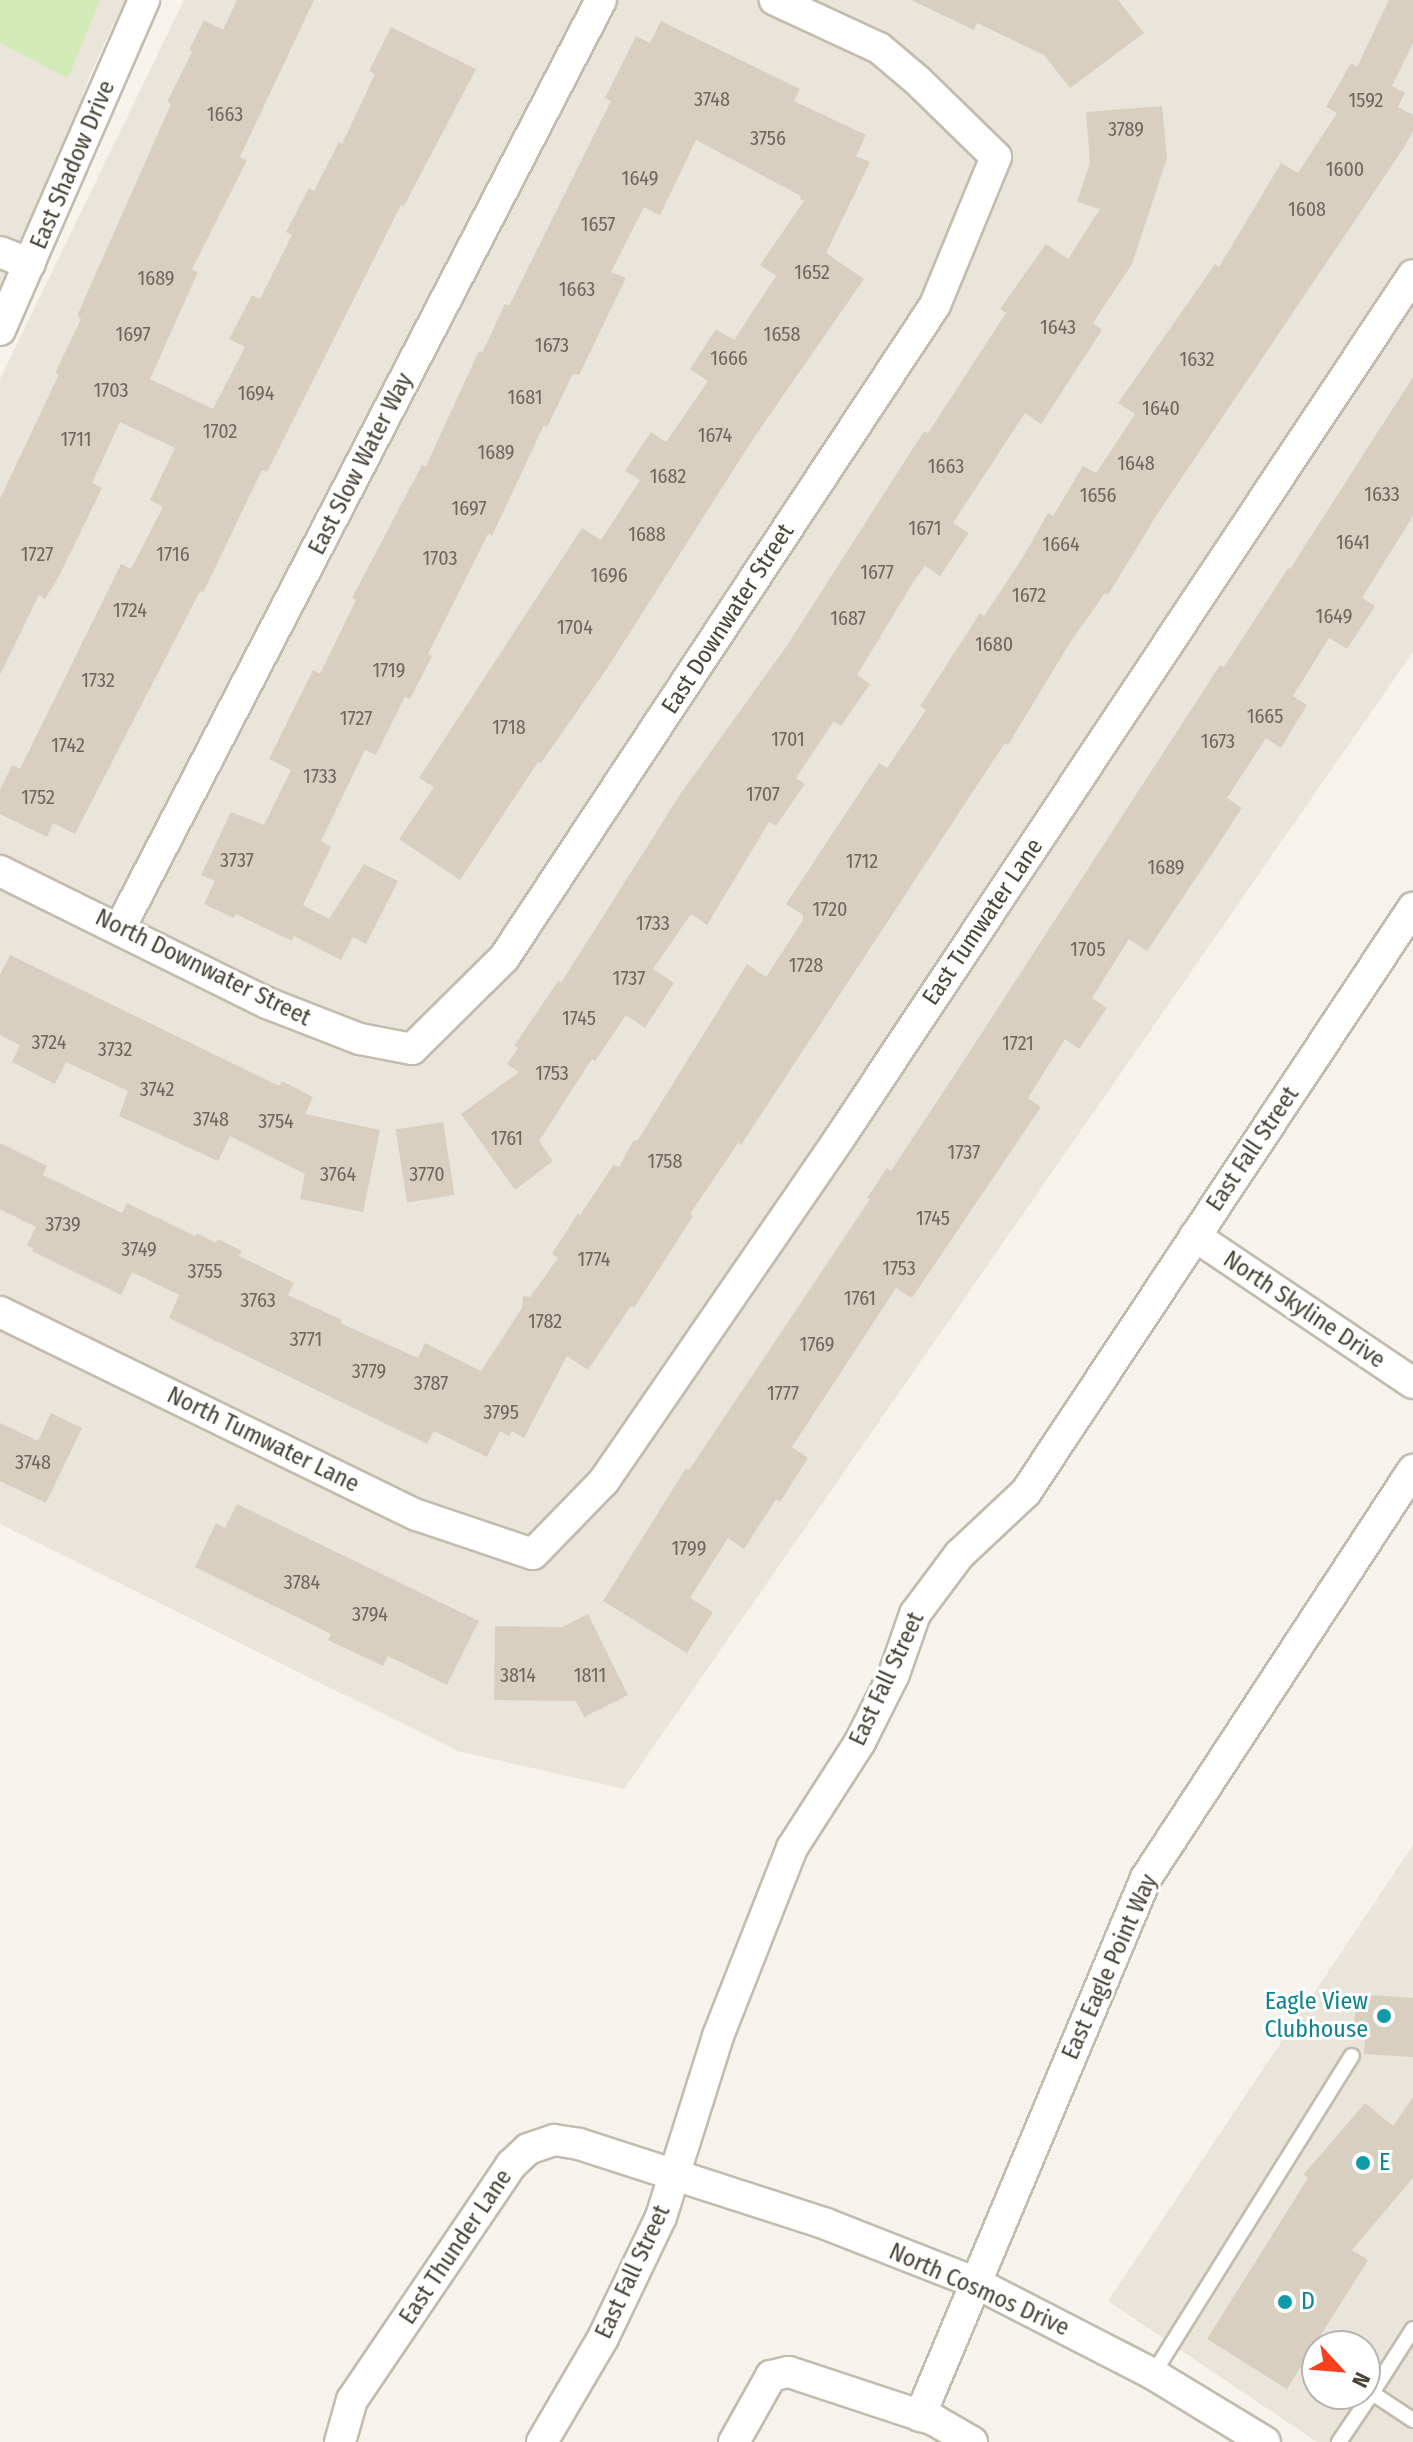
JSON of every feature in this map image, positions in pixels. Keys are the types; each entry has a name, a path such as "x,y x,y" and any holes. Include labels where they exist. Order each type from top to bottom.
{"street":[{"name":"East Shadow Drive","path":"0,330 144,0"},
{"name":"East Slow Water Way","path":"120,928 601,0"},
{"name":"East Downwater Street","path":"412,1049 504,958 935,305 996,157 917,80 879,48 775,0"},
{"path":"0,252 30,264"},
{"name":"East Tumwater Lane","path":"533,1554 604,1481 632,1441 839,1139 1413,275"},
{"name":"North Downwater Street","path":"0,871 267,1003 360,1039 412,1049"},
{"name":"East Fall Street","path":"542,2442 603,2338 661,2217 718,2036 792,1848 860,1742 894,1674 915,1614 959,1555 1026,1492 1195,1236 1404,939 1413,908"},
{"name":"North Skyline Drive","path":"1195,1236 1413,1383"},
{"name":"North Tumwater Lane","path":"0,1312 417,1515 533,1554"},
{"name":"East Eagle Point Way","path":"920,2416 1146,1878 1413,1470"},
{"name":"East Thunder Lane","path":"340,2442 352,2400 511,2165 528,2149 554,2140 579,2144 675,2178"},
{"name":"North Cosmos Drive","path":"675,2178 826,2224 974,2282 1153,2374 1265,2442"},
{"path":"734,2442 771,2376 789,2372 920,2416 972,2442"}],"lane":[{"path":"1153,2374 1352,2056"},
{"path":"1381,2379 1413,2329"},
{"path":"1381,2399 1413,2420"},
{"path":"1339,2442 1361,2410"}],"shaded area":[{"path":"0,0 125,0 89,77 60,165 0,302"},
{"path":"184,0 1413,0 1413,652 624,1789 458,1751 0,1524 0,379"},
{"path":"1413,1845 1413,2442 1317,2442 1108,2301"}],"green space":[{"path":"0,0 100,0 68,78 0,43"}],"building":[{"path":"237,0 314,0 240,157 247,160 192,269 198,272 150,379 213,409 245,347 229,339 252,295 260,299 292,235 286,232 309,188 314,191 339,142 342,144 375,74 369,71 391,27 476,69 404,206 401,205 267,472 262,470 203,593 200,591 75,834 53,823 47,837 0,814 0,790 12,765 20,769 121,564 131,569 163,507 150,500 175,448 120,422 92,483 102,488 59,576 45,599 39,595 0,675 0,499 59,374 55,373 81,319 77,316 171,104 167,102 192,52 189,50 204,20 223,30"},
{"path":"911,0 1118,0 1144,33 1070,88 1044,55 977,23 974,30"},
{"path":"1389,0 1413,0 1413,43 1392,86 1405,93 1398,107 1413,115 1413,131 1403,149 1158,513 1108,595 1105,593 1071,641 1008,745 1005,743 741,1145 738,1143 690,1214 693,1216 634,1308 631,1306 588,1370 567,1356 524,1438 512,1431 509,1436 500,1431 487,1457 434,1431 427,1444 169,1318 179,1295 132,1272 121,1295 32,1251 33,1248 27,1245 36,1227 0,1209 0,1143 47,1166 43,1175 122,1213 127,1203 195,1236 197,1233 216,1243 218,1239 242,1251 239,1256 294,1283 288,1295 342,1320 340,1323 418,1358 425,1343 481,1371 522,1308 523,1296 530,1297 558,1258 552,1254 578,1213 580,1215 614,1164 619,1167 633,1141 638,1140 747,964 766,977 803,920 803,915 786,904 879,763 887,768 926,710 920,706 980,613 984,616 1048,513 1053,516 1083,466 1096,473 1135,414 1118,403 1215,264 1219,267 1281,163 1298,173 1337,113 1326,107 1351,63 1357,67"},
{"path":"661,21 800,89 794,101 866,135 856,156 870,162 826,253 864,279 753,439 608,667 541,763 538,762 460,880 399,839 434,787 419,778 582,528 601,540 640,480 625,471 651,432 666,442 708,381 690,369 716,329 734,340 776,276 760,265 804,201 800,199 801,196 696,140 660,215 644,207 611,272 626,278 579,375 573,374 547,427 544,425 492,536 488,534 428,654 432,656 410,699 405,697 376,755 365,750 321,841 331,847 303,905 329,919 364,864 398,881 366,944 353,937 341,960 294,936 292,941 236,914 234,918 204,904 215,881 201,875 231,812 264,825 291,770 269,759 313,670 320,674 356,600 352,598 422,465 426,466 479,351 482,353 505,304 509,306 611,101 605,98 636,36 650,43"},
{"path":"1162,106 1167,158 1132,264 1093,323 1102,330 1041,424 1025,413 953,523 969,533 940,576 925,566 914,581 857,675 870,684 841,726 834,721 796,778 805,784 776,826 769,822 707,925 691,914 653,969 674,983 645,1028 626,1015 595,1061 592,1059 539,1141 553,1161 515,1190 461,1114 519,1072 507,1064 518,1048 514,1046 558,981 561,983 681,793 786,647 924,431 928,433 1006,313 1000,309 1024,275 1046,244 1068,259 1100,209 1077,202 1090,163 1086,112"},
{"path":"1413,377 1413,516 1362,598 1375,606 1347,649 1329,638 1293,696 1307,705 1281,748 1266,738 1227,798 1242,808 1214,851 1147,951 1129,939 1092,998 1107,1008 1079,1049 1065,1039 1028,1098 1041,1107 912,1298 896,1288 792,1447 808,1458 780,1502 776,1499 744,1549 728,1538 690,1598 713,1612 687,1653 603,1601 686,1468 689,1470 870,1199 867,1198 887,1168 891,1171 1220,665 1224,667 1290,569"},
{"path":"10,955 279,1086 282,1081 313,1097 305,1114 380,1130 363,1212 300,1199 305,1174 230,1136 218,1161 119,1116 128,1091 66,1062 55,1084 12,1062 20,1045 0,1035 0,975"},
{"path":"443,1122 455,1195 407,1203 396,1130"},
{"path":"51,1413 82,1428 46,1503 0,1481 0,1423 38,1441"},
{"path":"237,1504 479,1621 447,1685 388,1656 383,1666 328,1640 331,1634 195,1567 216,1523 225,1528"},
{"path":"588,1614 628,1695 584,1717 576,1701 494,1700 495,1626 562,1627"},
{"name":"Eagle View Clubhouse","path":"1357,1994 1413,1998 1413,2057 1364,2054 1365,2035 1353,2034"},
{"path":"1413,2097 1413,2178 1352,2250 1368,2260 1324,2330 1301,2330 1301,2367 1287,2389 1207,2339 1308,2178 1304,2174 1365,2103 1393,2126"}],"place":[{"name":"Eagle View Clubhouse","path":"1384,2016"},
{"name":"E","path":"1363,2163"},
{"name":"D","path":"1285,2302"}]}
